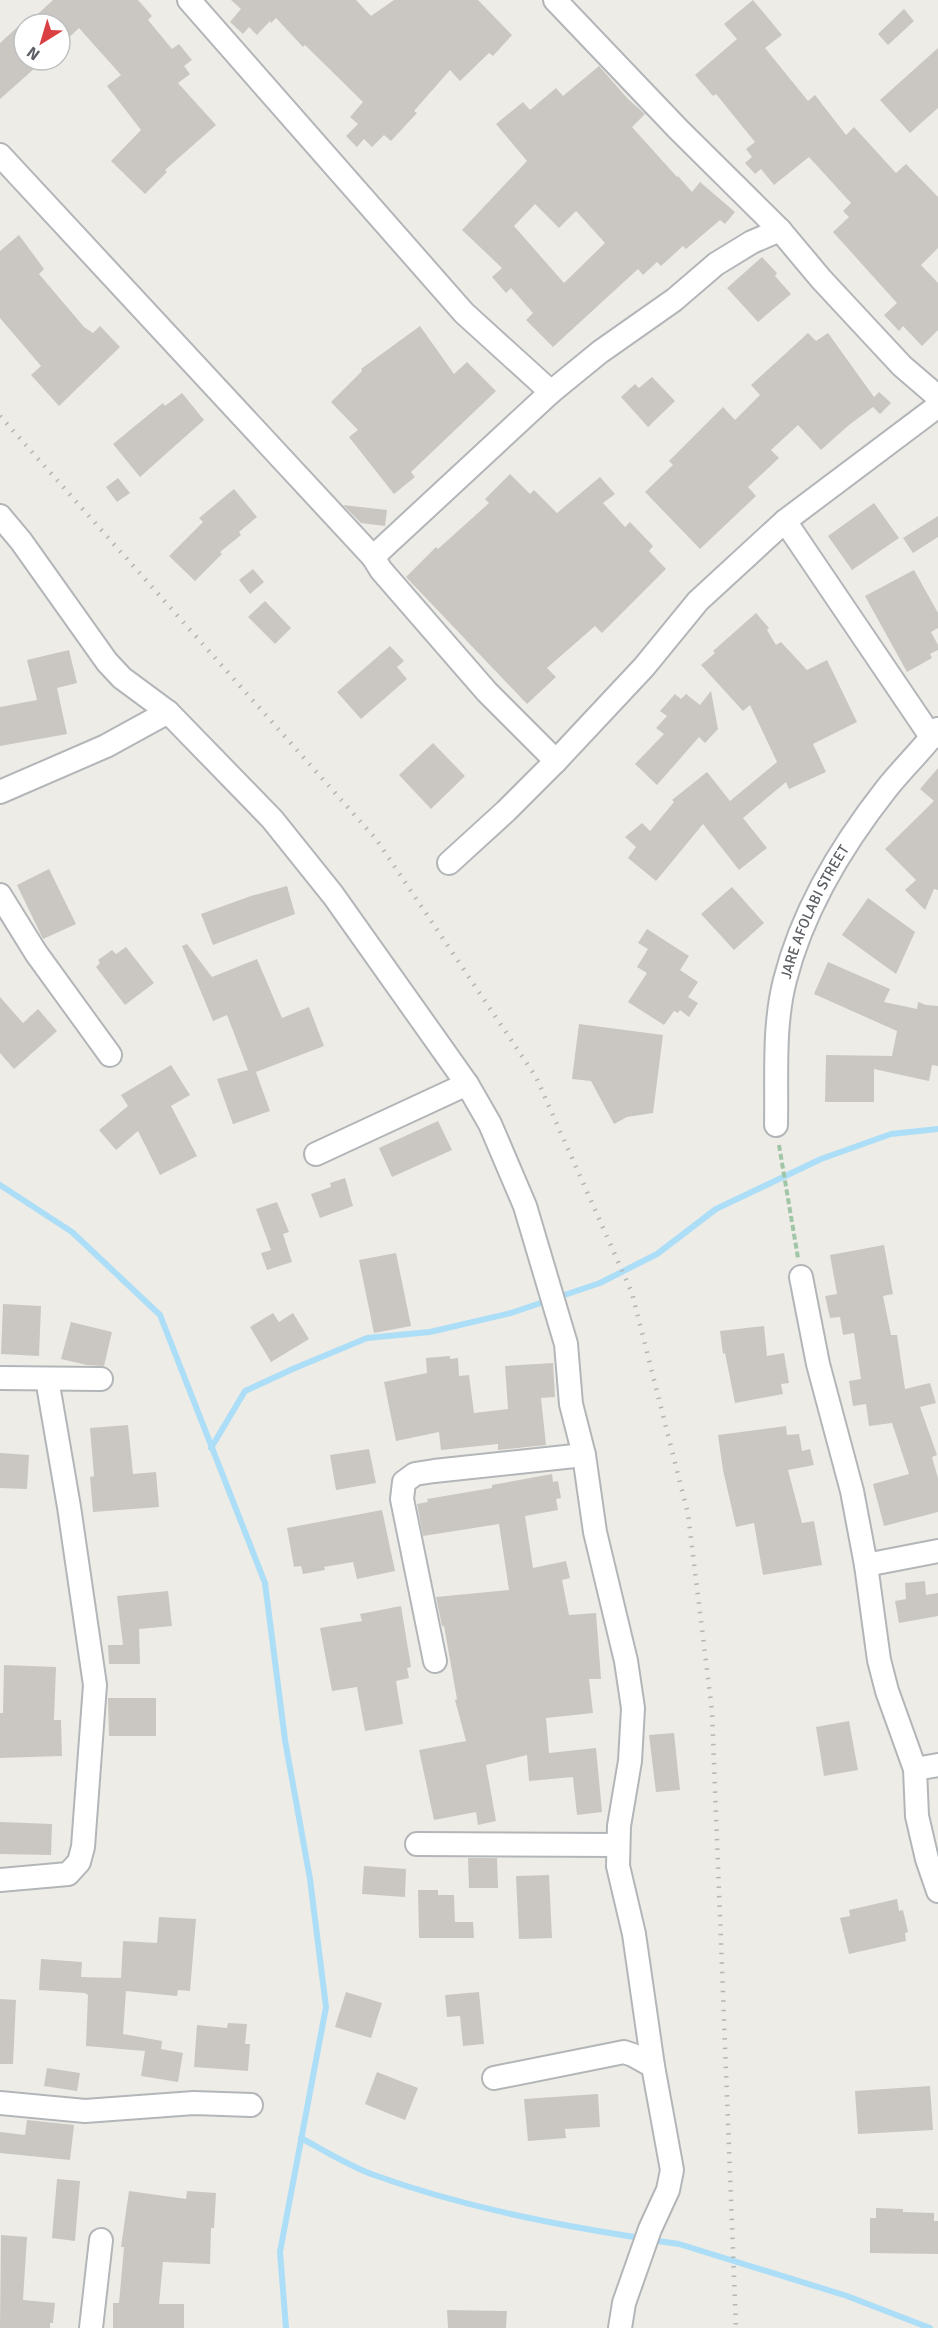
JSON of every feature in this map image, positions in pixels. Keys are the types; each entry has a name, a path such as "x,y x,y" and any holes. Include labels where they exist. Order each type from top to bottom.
{"street":[{"path":"189,0 464,314 550,392"},
{"path":"555,0 662,113 780,230 902,366 938,397"},
{"path":"0,155 373,557 381,570 487,692 556,761"},
{"path":"373,557 550,392 600,352 674,300 716,264 752,242 780,230"},
{"path":"449,863 556,761 644,667 698,601 785,521 938,406"},
{"path":"0,516 21,541 107,662 122,678 168,712 272,819 333,895 467,1084 490,1124 525,1206 566,1344 571,1404 584,1455 595,1532 626,1661 633,1708 630,1761 618,1845 618,1866 634,1934 653,2066 672,2170 668,2190 650,2229 624,2303 620,2328"},
{"path":"785,521 935,734"},
{"path":"0,792 106,746 168,712"},
{"name":"JARE AFOLABI STREET","path":"776,1125 778,1023 784,981 804,920 848,841 888,787 935,734"},
{"path":"0,894 36,953 110,1055"},
{"path":"316,1154 467,1084"},
{"path":"801,1277 818,1364 852,1491 866,1565 879,1660 887,1691 915,1769 914,1789 917,1816 927,1859 938,1891"},
{"path":"0,1378 101,1379"},
{"path":"0,1880 68,1874 79,1862 83,1847 95,1685 69,1507 47,1378"},
{"path":"435,1661 402,1499 404,1482 415,1474 434,1471 584,1455"},
{"path":"866,1565 938,1551"},
{"path":"915,1769 938,1765"},
{"path":"417,1844 618,1845"},
{"path":"494,2078 624,2052 653,2066"},
{"path":"0,2103 85,2111 194,2103 251,2105"},
{"path":"92,2328 101,2240"}],"path":[{"path":"776,1125 801,1277"}],"building":[{"path":"53,0 138,0 152,16 148,20 172,49 179,44 192,60 184,66 190,74 178,83 216,125 165,170 167,172 145,194 111,161 141,130 107,86 121,75 79,28 72,35 72,12 40,12"},
{"path":"231,0 356,0 371,16 394,0 478,0 512,35 493,56 489,53 460,81 450,70 414,111 417,113 391,141 384,135 372,147 364,139 357,147 346,136 358,124 350,117 363,102 305,45 303,47 276,18 257,35 249,27 243,34 230,22 241,9"},
{"path":"753,0 782,35 765,48 808,101 815,95 846,135 854,127 896,173 906,164 938,197 938,248 921,265 938,283 938,330 922,346 903,326 899,331 884,315 897,303 833,232 849,217 843,211 851,203 809,157 774,185 761,169 755,174 745,163 752,157 746,149 755,142 716,94 713,96 695,75 737,39 724,24"},
{"path":"904,9 914,21 888,45 878,34"},
{"path":"12,32 12,72 30,72 0,99 0,43"},
{"path":"938,48 938,108 910,133 880,100"},
{"path":"599,66 628,99 645,114 632,127 677,177 692,192 700,182 735,212 725,224 720,220 686,249 683,246 661,266 657,262 643,275 638,269 553,347 526,320 533,313 511,288 506,293 492,277 502,268 462,230 527,161 496,124 523,102 530,110 556,88 563,96","holes":["535,204 559,228 576,211 605,243 564,283 514,226"]},
{"path":"19,235 44,269 39,274 84,327 93,333 100,326 120,347 59,406 31,375 41,366 0,318 0,251"},
{"path":"762,257 777,273 775,276 791,294 758,322 727,288"},
{"path":"420,326 454,374 467,362 496,391 411,472 415,477 394,494 349,437 358,430 331,402 362,371 361,369"},
{"path":"808,333 816,341 828,333 874,397 879,392 891,403 880,414 873,407 821,450 798,425 771,450 779,458 748,487 756,496 700,549 645,492 673,465 669,461 723,407 735,420 760,395 751,385"},
{"path":"652,377 675,401 648,427 621,397 635,384 639,388"},
{"path":"182,393 204,420 140,477 113,444 163,403 165,406"},
{"path":"510,474 530,494 534,490 557,513 600,477 615,494 603,503 625,527 630,522 653,546 649,551 666,569 602,633 595,626 547,668 556,677 527,704 406,577 436,547 438,549 489,503 485,499"},
{"path":"118,478 130,493 117,502 106,487"},
{"path":"234,489 257,517 239,532 241,535 220,552 222,554 195,581 169,556 203,522 199,518"},
{"path":"874,503 899,538 852,570 828,536"},
{"path":"343,505 387,510 385,526 361,523"},
{"path":"938,516 938,537 913,553 903,538"},
{"path":"253,569 264,582 250,594 239,580"},
{"path":"914,570 938,613 938,628 931,632 938,645 938,650 930,654 932,658 907,672 865,596"},
{"path":"265,601 291,628 275,644 248,617"},
{"path":"756,613 769,628 767,630 776,645 781,642 807,670 827,660 857,722 813,744 826,772 789,789 786,782 743,818 767,848 739,870 703,824 656,881 628,858 636,847 625,837 642,823 650,831 674,802 672,800 707,772 730,801 777,762 750,705 743,711 701,665 715,653 713,651"},
{"path":"390,646 404,661 397,667 407,679 361,719 337,692"},
{"path":"69,650 77,683 57,688 67,734 0,746 0,707 37,700 27,660"},
{"path":"711,691 718,729 705,743 699,737 657,785 635,764 664,734 656,728 667,716 660,711 675,694 681,699 686,694 700,705"},
{"path":"433,743 465,776 431,809 399,775"},
{"path":"938,768 938,890 934,889 925,910 905,890 916,880 885,849 934,801 920,789"},
{"path":"49,869 76,924 43,939 17,885"},
{"path":"287,886 295,914 213,945 201,914"},
{"path":"732,887 764,923 734,950 701,914"},
{"path":"868,898 915,932 896,974 842,935"},
{"path":"647,929 689,956 680,970 698,982 688,997 698,1003 689,1017 680,1010 678,1013 674,1011 664,1025 628,1002 647,973 637,967 648,949 638,943"},
{"path":"187,944 212,977 257,959 282,1018 309,1007 324,1046 256,1072 270,1111 233,1124 217,1079 248,1070 227,1015 213,1021 182,946"},
{"path":"126,947 154,983 125,1005 96,967 100,963 98,960 112,950 116,954"},
{"path":"828,962 890,989 884,1002 917,1009 918,1002 938,1006 938,1066 932,1065 929,1081 874,1069 874,1102 825,1102 826,1055 892,1056 897,1031 814,994"},
{"path":"0,997 23,1023 38,1009 57,1031 14,1069 0,1053"},
{"path":"579,1024 663,1035 653,1113 627,1117 614,1124 591,1081 572,1079"},
{"path":"171,1065 190,1095 171,1106 197,1156 160,1175 138,1131 116,1150 99,1130 128,1106 121,1095"},
{"path":"438,1121 452,1150 392,1177 379,1148"},
{"path":"345,1178 353,1206 320,1218 311,1194 331,1187 330,1183"},
{"path":"277,1202 289,1232 283,1234 292,1262 267,1270 261,1253 271,1250 256,1209"},
{"path":"884,1245 893,1294 883,1296 891,1335 897,1335 905,1389 930,1383 936,1403 920,1407 937,1455 932,1457 938,1478 938,1512 884,1526 873,1484 909,1474 892,1423 869,1426 866,1404 853,1406 849,1381 861,1379 854,1333 843,1335 840,1317 830,1318 825,1296 837,1294 830,1255"},
{"path":"396,1253 411,1326 374,1333 359,1260"},
{"path":"3,1304 41,1306 39,1356 1,1354"},
{"path":"273,1313 279,1322 293,1313 309,1339 271,1362 250,1327"},
{"path":"71,1322 112,1332 104,1366 61,1359"},
{"path":"764,1326 767,1356 784,1353 789,1383 781,1384 783,1394 735,1403 720,1331"},
{"path":"450,1356 450,1359 458,1358 459,1376 469,1375 474,1413 508,1409 505,1366 553,1363 555,1397 541,1398 546,1445 498,1450 498,1444 441,1450 439,1432 396,1441 384,1382 427,1373 426,1358"},
{"path":"128,1425 133,1474 156,1472 159,1507 93,1512 90,1477 94,1476 90,1428"},
{"path":"786,1426 787,1435 799,1434 802,1451 810,1449 814,1465 788,1470 802,1523 814,1521 822,1565 763,1575 754,1523 736,1527 723,1470 718,1435"},
{"path":"369,1449 376,1483 336,1490 330,1455"},
{"path":"0,1453 29,1455 27,1489 0,1488"},
{"path":"552,1474 553,1482 558,1481 561,1498 556,1499 558,1510 525,1516 533,1568 566,1561 570,1578 562,1580 569,1615 596,1613 601,1679 589,1679 593,1713 546,1718 549,1753 596,1748 602,1812 577,1815 573,1777 529,1781 527,1755 486,1765 496,1821 478,1825 476,1812 434,1820 419,1750 466,1741 455,1700 457,1699 444,1626 442,1626 436,1597 509,1590 499,1524 423,1536 417,1504 428,1502 427,1499 492,1488 492,1485"},
{"path":"382,1510 395,1571 357,1579 353,1562 324,1567 325,1570 303,1574 301,1566 294,1567 287,1528"},
{"path":"925,1581 926,1595 938,1593 938,1616 899,1623 895,1601 906,1599 905,1583"},
{"path":"168,1591 172,1626 139,1629 140,1664 109,1664 108,1645 123,1645 117,1596"},
{"path":"401,1606 411,1667 407,1668 409,1678 396,1681 403,1724 365,1731 357,1687 332,1691 320,1628 362,1621 360,1614"},
{"path":"4,1665 56,1667 54,1720 61,1720 62,1756 0,1758 0,1713 3,1713"},
{"path":"108,1698 156,1698 156,1736 109,1736"},
{"path":"849,1721 858,1770 824,1776 816,1727"},
{"path":"674,1733 680,1790 656,1792 649,1735"},
{"path":"0,1822 52,1824 51,1855 0,1854"},
{"path":"468,1858 497,1858 498,1888 469,1888"},
{"path":"364,1866 406,1869 405,1897 362,1894"},
{"path":"549,1875 552,1938 519,1939 516,1876"},
{"path":"418,1890 438,1890 438,1895 454,1895 455,1922 473,1922 474,1938 419,1938"},
{"path":"897,1899 899,1911 903,1910 908,1932 905,1933 906,1941 849,1954 840,1918 850,1916 849,1910"},
{"path":"159,1917 196,1919 190,1991 178,1990 177,1996 126,1991 123,2034 162,2041 161,2049 183,2053 178,2082 141,2076 145,2051 86,2046 88,1995 85,1993 39,1990 41,1959 82,1962 81,1977 121,1978 123,1941 157,1943"},
{"path":"346,1992 382,2003 371,2038 335,2027"},
{"path":"479,1992 484,2044 463,2046 460,2016 447,2017 445,1995"},
{"path":"0,1999 16,2000 13,2064 0,2064"},
{"path":"228,2023 247,2024 245,2044 250,2044 248,2071 194,2067 197,2025 227,2028"},
{"path":"47,2068 80,2073 77,2091 44,2086"},
{"path":"377,2072 418,2088 405,2120 365,2104"},
{"path":"930,2086 933,2130 858,2134 855,2091"},
{"path":"598,2094 600,2127 565,2129 566,2138 528,2141 524,2099"},
{"path":"27,2120 74,2125 70,2160 0,2153 0,2132 25,2135"},
{"path":"57,2179 80,2181 75,2241 52,2238"},
{"path":"129,2191 186,2199 187,2191 216,2193 214,2228 211,2228 210,2264 163,2262 159,2304 184,2304 184,2328 113,2328 113,2303 119,2303 124,2247 121,2247"},
{"path":"876,2208 934,2213 934,2221 938,2221 938,2254 870,2253 870,2218 876,2218"},
{"path":"1,2235 27,2237 23,2300 55,2303 53,2323 50,2323 50,2328 0,2328"},
{"path":"447,2310 507,2311 506,2328 448,2328"}],"waterway":[{"path":"211,1448 245,1391 295,1368 367,1338 430,1332 511,1313 600,1283 657,1254 716,1209 821,1159 891,1134 938,1129"},
{"path":"0,1185 72,1232 160,1315 265,1583 285,1740 310,1879 326,2007 280,2252 286,2328"},
{"path":"301,2138 365,2171 439,2196 573,2227 641,2238"},
{"path":"651,2240 679,2244 847,2296 930,2328"}],"railway":[{"path":"0,416 376,839 536,1077 632,1293 688,1514 712,1711 736,2328"}]}
